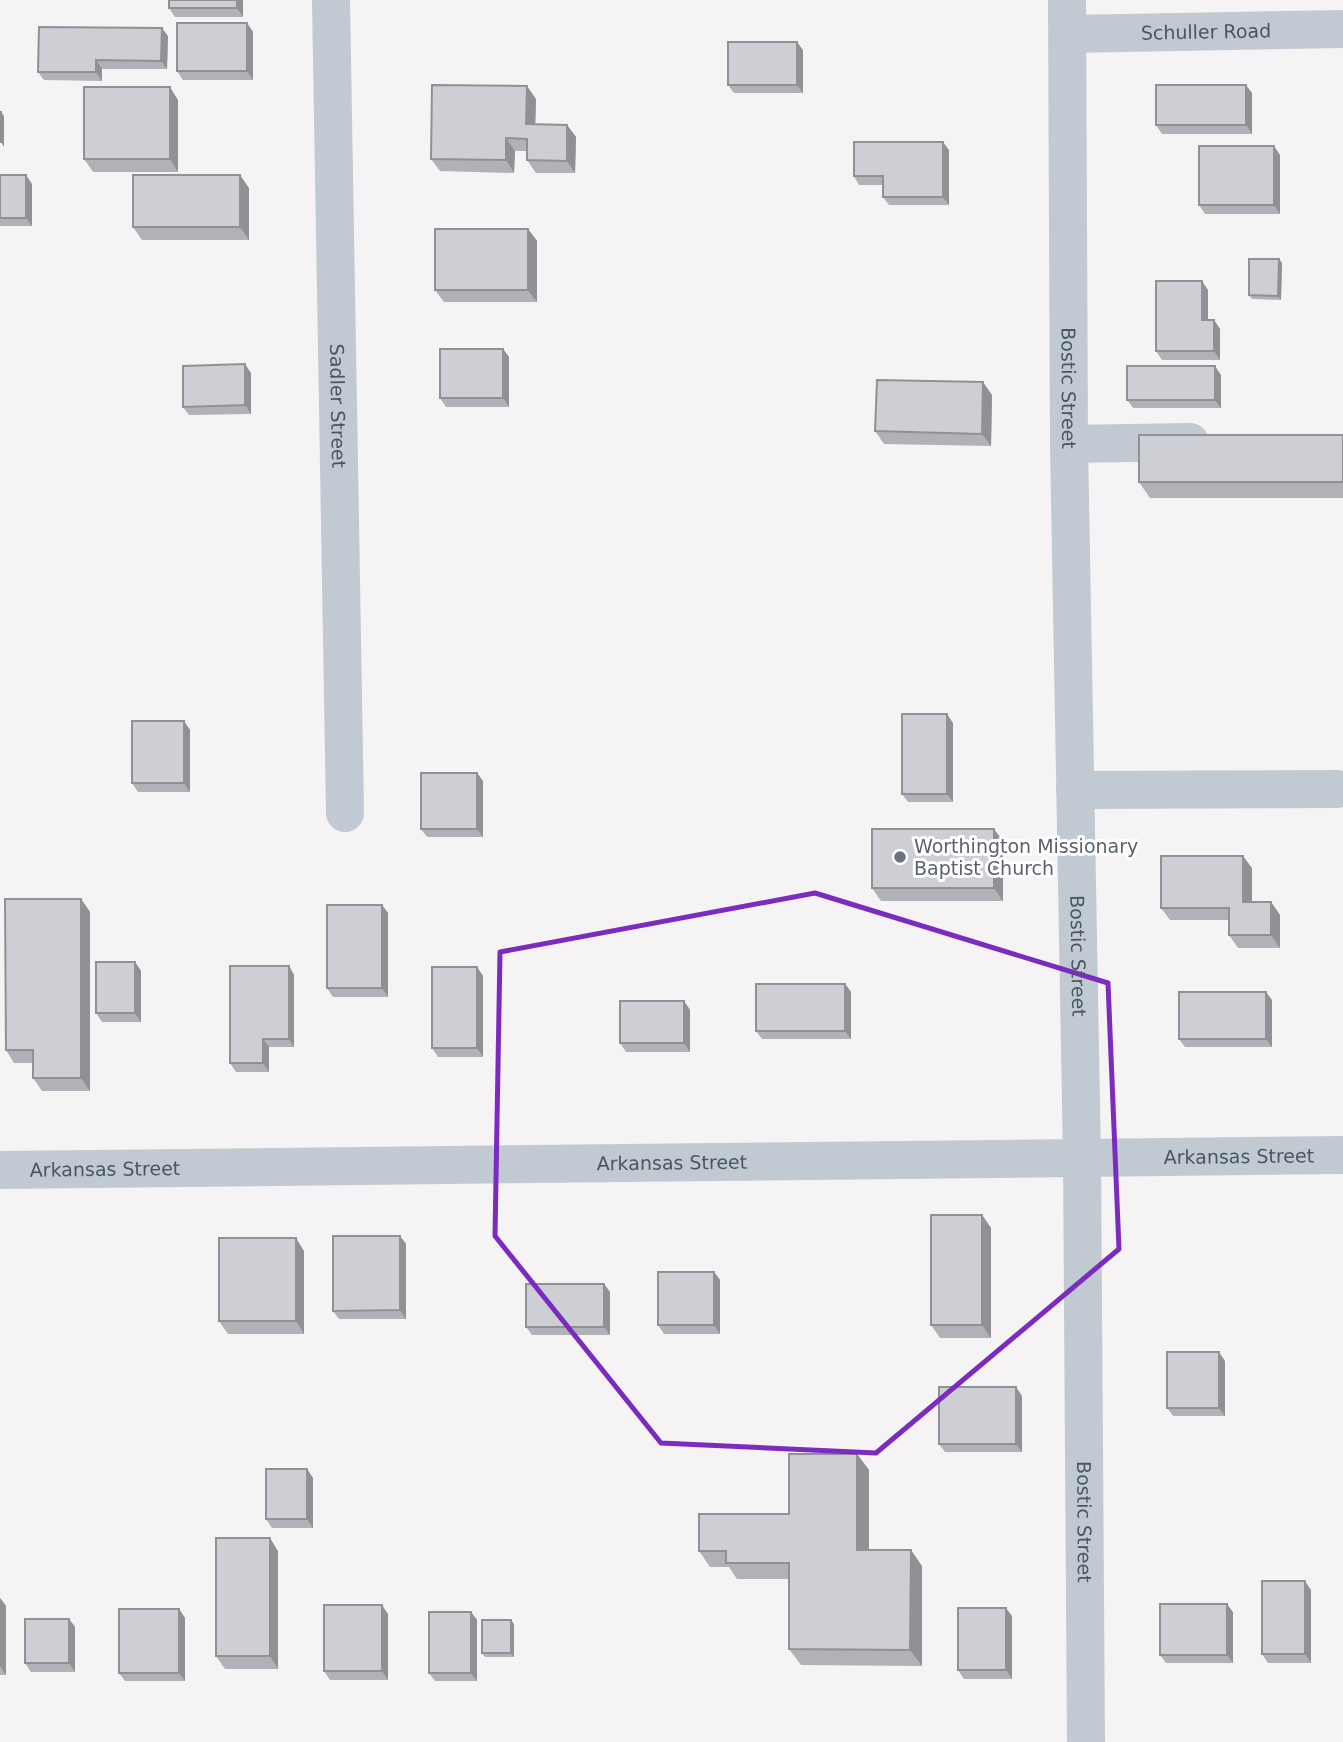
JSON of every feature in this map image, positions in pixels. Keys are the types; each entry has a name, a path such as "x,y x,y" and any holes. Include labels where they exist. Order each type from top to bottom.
{"street":[{"name":"Sadler Street","path":"331,0 345,813"},
{"name":"Schuller Road","path":"1068,17 1343,29"},
{"name":"Bostic Street","path":"1068,17 1069,444 1082,1158 1086,1742"},
{"path":"1069,444 1220,441"},
{"path":"1075,790 1337,789"},
{"name":"Arkansas Street","path":"0,1170 1343,1154"}],"highlighted area":[{"path":"815,893 1108,983 1119,1249 876,1453 661,1443 495,1236 500,952"}],"building":[{"path":"169,0 237,0 237,8 169,8"},
{"path":"177,23 247,23 247,71 177,71"},
{"path":"39,27 162,28 161,61 96,60 96,72 38,72"},
{"path":"728,42 797,42 797,85 728,85"},
{"path":"432,85 527,86 526,124 567,125 567,161 527,160 527,139 506,138 506,160 431,159"},
{"path":"1156,85 1246,85 1246,125 1156,125"},
{"path":"84,87 170,87 170,159 84,159"},
{"path":"854,142 943,142 943,197 883,197 883,176 854,176"},
{"path":"1199,146 1274,146 1274,205 1199,205"},
{"path":"0,175 26,175 26,218 0,218"},
{"path":"133,175 240,175 240,227 133,227"},
{"path":"435,229 528,229 528,290 435,290"},
{"path":"1249,259 1279,259 1278,296 1249,295"},
{"path":"1156,281 1202,281 1202,320 1214,320 1214,351 1156,351"},
{"path":"440,349 503,349 503,398 440,398"},
{"path":"245,364 245,405 183,407 183,366"},
{"path":"1127,366 1215,366 1215,400 1127,400"},
{"path":"877,380 983,382 982,434 875,431"},
{"path":"1139,435 1343,435 1343,482 1139,482"},
{"path":"902,714 947,714 947,794 902,794"},
{"path":"132,721 184,721 184,783 132,783"},
{"path":"421,773 477,773 477,829 421,829"},
{"path":"872,829 994,829 994,888 872,888"},
{"path":"1161,856 1243,856 1243,902 1271,902 1271,935 1229,935 1229,908 1161,908"},
{"path":"5,899 81,899 81,1078 33,1078 33,1050 6,1050"},
{"path":"327,905 382,905 382,988 327,988"},
{"path":"96,962 135,962 135,1013 96,1013"},
{"path":"230,966 289,966 289,1039 263,1039 263,1063 230,1063"},
{"path":"432,967 477,967 477,1048 432,1048"},
{"path":"756,984 845,984 845,1031 756,1031"},
{"path":"1179,992 1266,992 1266,1039 1179,1039"},
{"path":"620,1001 684,1001 684,1043 620,1043"},
{"path":"931,1215 982,1215 982,1325 931,1325"},
{"path":"333,1236 400,1236 400,1310 333,1311"},
{"path":"219,1238 296,1238 296,1321 219,1321"},
{"path":"658,1272 714,1272 714,1325 658,1325"},
{"path":"526,1284 604,1284 604,1327 526,1327"},
{"path":"1167,1352 1219,1352 1219,1408 1167,1408"},
{"path":"939,1387 1016,1387 1016,1444 939,1444"},
{"path":"789,1454 857,1454 857,1550 911,1550 910,1650 789,1649 789,1563 726,1563 726,1551 699,1551 699,1514 789,1514"},
{"path":"266,1469 307,1469 307,1519 266,1519"},
{"path":"216,1538 270,1538 270,1656 216,1656"},
{"path":"1262,1581 1305,1581 1305,1654 1262,1654"},
{"path":"1160,1604 1227,1604 1227,1655 1160,1655"},
{"path":"324,1605 382,1605 382,1671 324,1671"},
{"path":"958,1608 1006,1608 1006,1670 958,1670"},
{"path":"119,1609 179,1609 179,1673 119,1673"},
{"path":"429,1612 471,1612 471,1673 429,1673"},
{"path":"25,1619 69,1619 69,1663 25,1663"},
{"path":"482,1620 511,1620 511,1653 482,1653"}],"place":[{"name":"Worthington Missionary Baptist Church","path":"900,857"}]}
